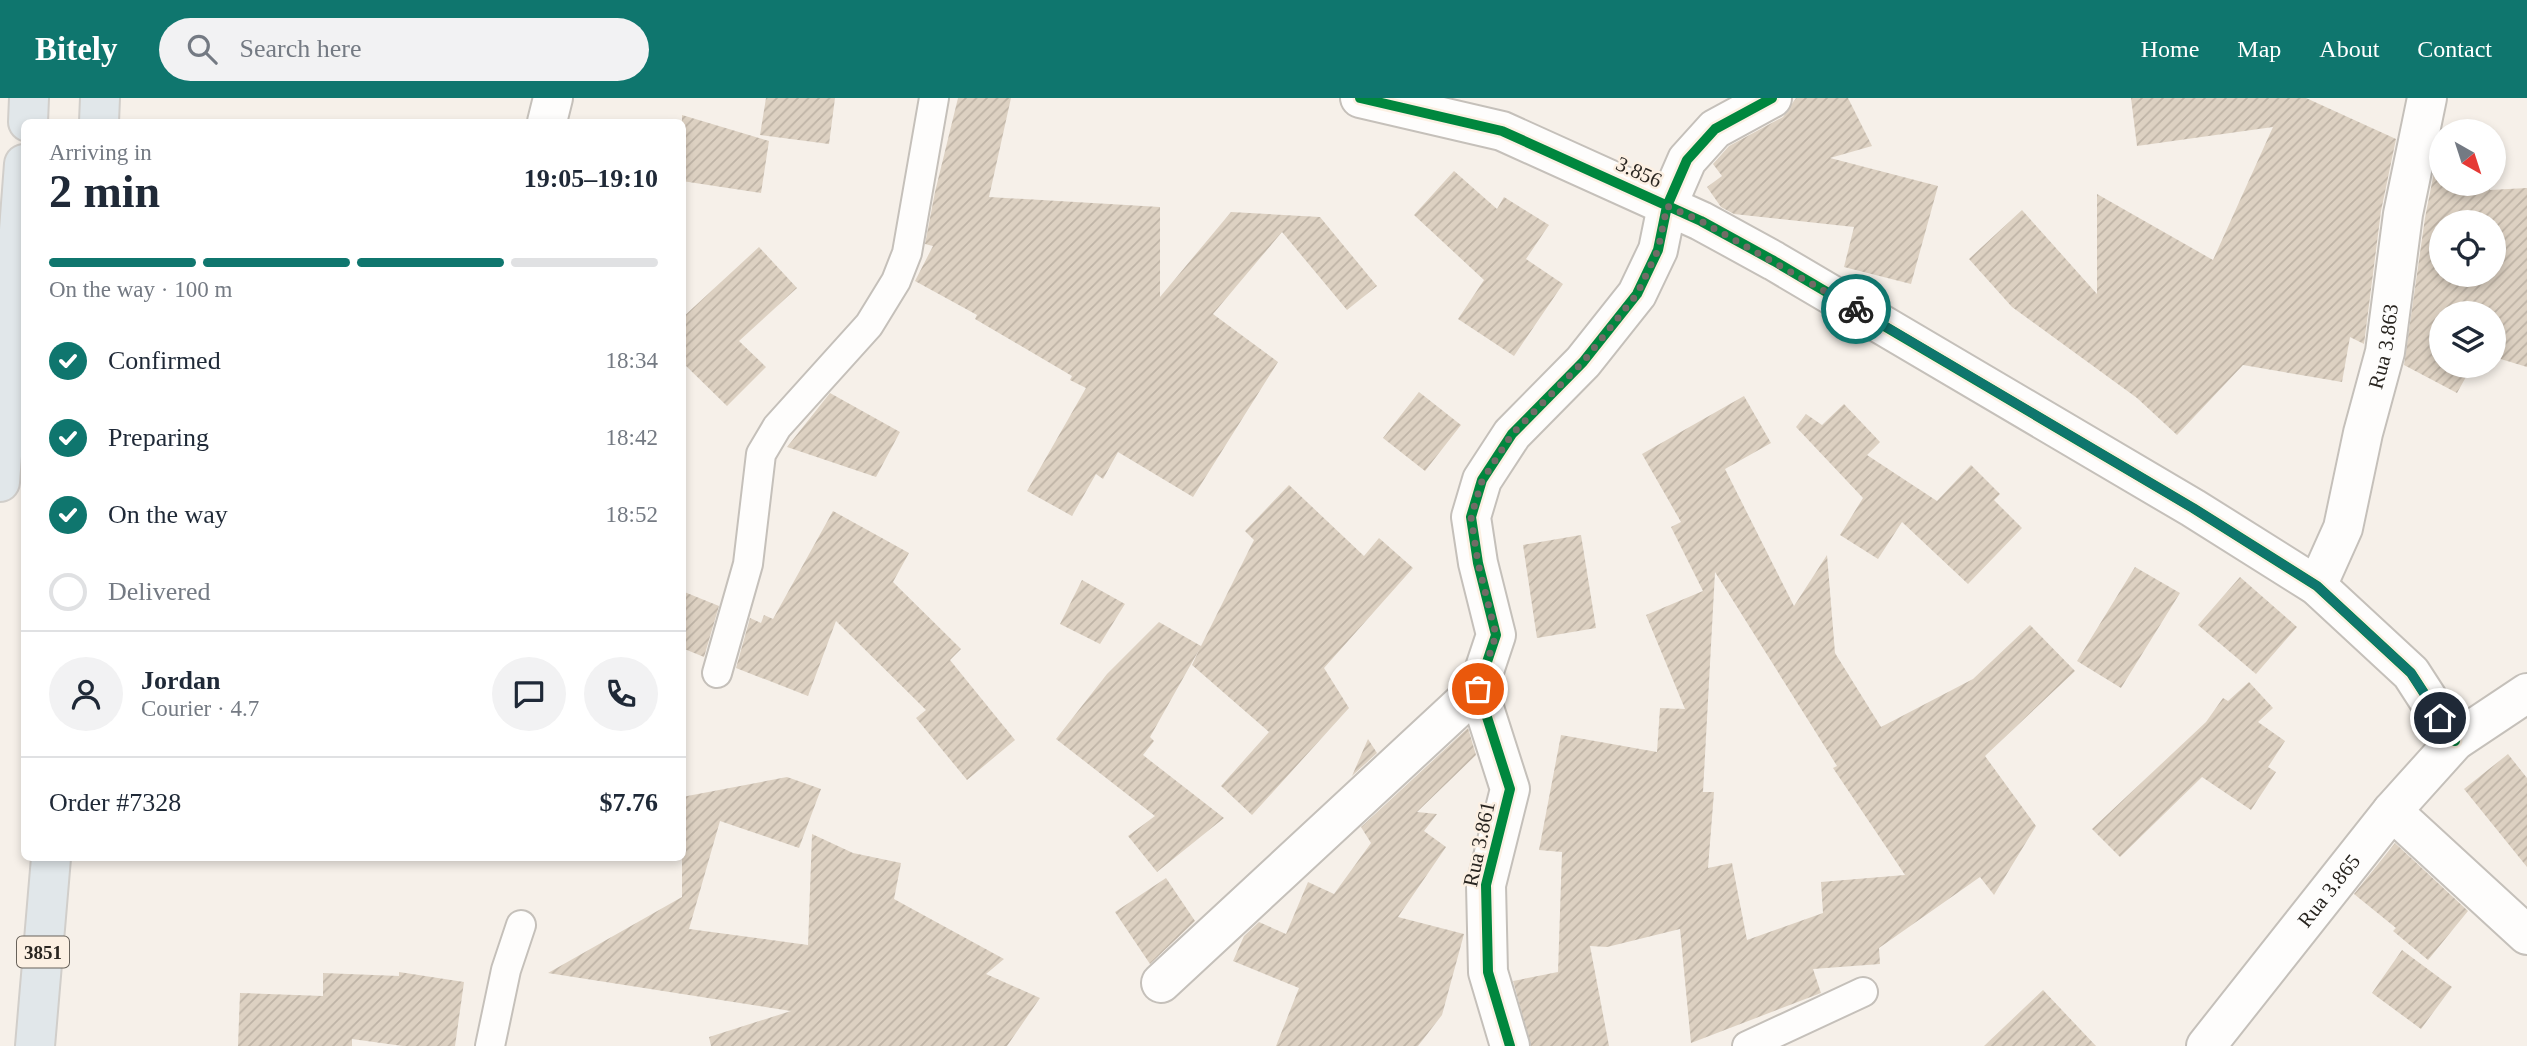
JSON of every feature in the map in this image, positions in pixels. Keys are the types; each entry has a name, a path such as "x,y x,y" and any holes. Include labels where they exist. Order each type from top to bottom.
{"main road":[{"path":"28,119 29,98"},
{"path":"99,119 100,98"},
{"path":"0,482 21,212"},
{"name":"3851","path":"35,1046 51,861"}],"street":[{"path":"548,119 553,98"},
{"name":"3.856","path":"1360,98 1502,131 1667,206 1774,261 2193,508 2317,586 2411,673 2455,741"},
{"path":"1161,983 1478,689 1496,635 1478,563 1471,517 1482,481 1512,434 1583,362 1637,294 1658,250 1667,206 1687,160 1715,129 1772,98"},
{"name":"Rua 3.863","path":"2317,586 2343,528 2363,433 2385,352 2403,214 2427,98"},
{"name":"Rua 3.861","path":"1478,689 1510,789 1486,885 1488,972 1510,1046"},
{"name":"Rua 3.865","path":"2206,1046 2392,811 2455,741 2527,693"},
{"path":"2392,811 2527,935"}],"lane":[{"path":"717,673 748,565 761,454 777,427 869,325 896,281 907,253 934,98"},
{"path":"0,172 21,173"},
{"path":"490,1046 506,970 521,925"},
{"path":"1748,1046 1863,992"}],"building":[{"path":"766,98 835,98 829,144 760,135"},
{"path":"958,98 1011,98 989,197 1160,207 1160,297 1231,212 1320,217 1377,286 1347,310 1282,232 1213,314 1278,362 1193,497 1118,452 1103,479 1096,474 1072,516 1027,491 1086,388 1070,380 1072,376 975,319 977,315 915,281 933,246 925,244"},
{"path":"1796,98 1848,98 1872,146 1830,158 1938,186 1911,284 1844,267 1854,227 1734,214 1721,207 1707,187 1722,176 1713,164 1729,146 1783,117"},
{"path":"2131,98 2306,98 2396,139 2381,211 2364,344 2350,337 2342,382 2243,365 2177,435 2137,398 2012,307 1969,259 2022,210 2097,294 2097,194 2213,260 2273,127 2137,146"},
{"path":"682,115 769,141 761,193 686,182 686,119 682,119"},
{"path":"1454,171 1497,209 1504,197 1549,225 1526,259 1563,284 1514,356 1458,319 1484,280 1414,215"},
{"path":"2527,188 2527,367 2506,361 2506,301 2429,301 2429,378 2465,378 2457,393 2404,365 2429,196 2506,196 2506,189"},
{"path":"759,247 797,288 739,341 766,367 727,406 686,366 686,314"},
{"path":"1419,392 1461,425 1425,471 1383,438"},
{"path":"830,393 900,432 876,477 787,447"},
{"path":"1744,396 1771,443 1725,469 1794,606 1827,555 1835,653 1881,727 1973,679 2030,625 2075,671 1985,756 2036,826 1994,895 1980,877 1879,948 1880,964 1813,969 1821,993 1691,1043 1680,929 1607,947 1590,946 1609,1046 1531,1046 1513,981 1558,972 1562,852 1539,850 1561,735 1657,752 1660,708 1685,709 1646,615 1703,591 1671,527 1681,522 1642,454","holes":["1715,572 1837,766 1833,768 1905,875 1821,882 1823,913 1747,940 1732,863 1708,868 1714,792 1703,792"]},
{"path":"1844,404 1880,442 1867,455 1937,501 1971,465 2000,494 1994,500 2022,528 1968,584 1902,522 1878,559 1840,535 1863,498 1796,427 1806,414 1822,425"},
{"path":"1289,485 1364,556 1379,538 1413,568 1324,668 1349,708 1252,815 1221,786 1269,732 1192,665 1199,650 1150,737 1154,741 1143,755 1224,818 1157,872 1128,836 1155,816 1056,739 1107,674 1159,622 1201,646 1254,540 1245,531"},
{"path":"833,511 909,553 893,582 961,649 950,660 1015,740 967,780 916,718 926,710 836,621 808,696 736,668 750,618 761,623 764,615 773,619"},
{"path":"1581,535 1596,628 1537,638 1523,545"},
{"path":"2135,567 2180,593 2121,688 2077,661"},
{"path":"2240,577 2297,627 2256,674 2198,625"},
{"path":"1082,580 1125,604 1100,644 1060,624"},
{"path":"686,593 719,606 704,657 686,650"},
{"path":"2249,682 2273,708 2258,722 2285,741 2268,767 2276,772 2251,810 2202,777 2120,857 2092,829 2206,722 2223,698 2228,701"},
{"path":"1468,728 1476,755 1417,812 1437,814 1424,831 1446,847 1398,917 1464,934 1442,1015 1418,1046 1276,1046 1299,988 1233,961 1244,936 1259,922 1286,934 1308,882 1334,894 1371,843 1361,827"},
{"path":"1368,739 1377,753 1352,776"},
{"path":"2508,754 2527,778 2527,867 2464,789"},
{"path":"787,777 821,789 799,848 720,821 689,929 808,945 812,834 853,853 901,863 894,899 1004,959 986,974 1040,998 1007,1046 711,1046 709,1037 791,1011 548,973 682,897 682,861 686,861 686,796"},
{"path":"2395,843 2468,911 2428,960 2393,931 2396,928 2354,894"},
{"path":"1166,878 1195,921 1150,964 1115,912"},
{"path":"2402,950 2452,987 2421,1029 2372,993"},
{"path":"399,972 464,982 455,1046 403,1046 352,1039 352,1046 238,1046 240,993 323,996 323,973 399,976"},
{"path":"2043,990 2096,1046 1984,1046"}],"cycle path":[{"path":"1360,98 1502,131 1701,221 1774,261 2193,508 2317,586 2411,673 2455,741"},
{"path":"1510,1046 1488,972 1486,885 1510,789 1478,689 1496,635 1478,563 1471,517 1482,480 1512,434 1583,362 1637,294 1658,250 1667,206 1687,160 1715,129 1772,98"}],"way so far":[{"path":"1478,689 1496,635 1478,563 1471,517 1482,481 1512,434 1583,362 1637,294 1658,250 1667,206 1701,221 1856,309"}],"route":[{"path":"1856,309 2193,508 2317,586 2354,617 2411,673 2440,718"}]}
